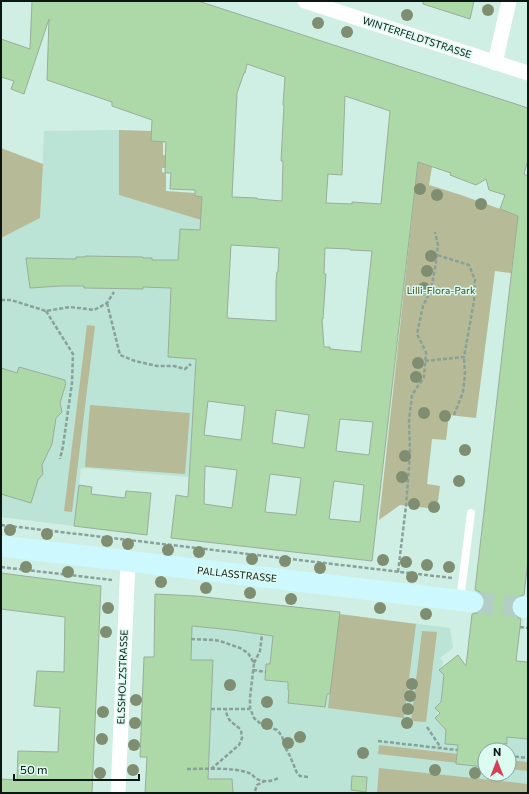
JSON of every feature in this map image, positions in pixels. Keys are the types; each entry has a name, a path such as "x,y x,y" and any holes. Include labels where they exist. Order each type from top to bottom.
{"main road":[{"name":"PALLASSTRASSE","path":"1,546 467,601"}],"street":[{"name":"WINTERFELDTSTRASSE","path":"305,1 528,73"},
{"path":"496,63 509,1"},
{"name":"ELSSHOLZSTRASSE","path":"118,793 128,561"}],"lane":[{"path":"467,601 463,579 471,513"}],"path":[{"path":"396,592 406,506 410,453 409,421 412,395 424,377 426,352 418,334 423,306 431,290 437,255 438,245 435,232"},
{"path":"437,255 469,265 475,280 474,301 464,357 464,392 454,415"},
{"path":"1,300 11,300 46,311 70,307 94,310 107,303 114,292"},
{"path":"107,303 120,355 135,361 157,366 174,366 185,369 191,364"},
{"path":"46,311 73,354 72,383 60,459"},
{"path":"425,361 464,357"},
{"path":"1,525 463,579"},
{"path":"1,567 100,579"},
{"path":"520,627 528,628"},
{"path":"262,635 260,651 254,663 250,709 254,718 262,725 277,730 282,736 296,773 300,776 308,777"},
{"path":"192,639 213,640 240,648 248,652 254,663"},
{"path":"253,670 266,672"},
{"path":"211,709 250,709"},
{"path":"211,769 239,745 242,738 240,730 230,722 226,716 226,709"},
{"path":"427,727 441,748"},
{"path":"378,741 457,750"},
{"path":"517,757 528,758"},
{"path":"187,769 231,770 250,773 257,779 266,781"},
{"path":"256,791 257,785 278,778"}],"shaded area":[{"path":"119,130 119,195 201,220 189,477 81,468 74,526 1,517 1,238 40,218 44,131"},
{"path":"155,594 196,596 340,612 340,614 450,628 453,648 440,658 443,661 442,667 439,670 444,675 441,702 435,708 438,710 435,718 445,729 528,739 528,793 145,793 147,758 140,757 144,657 154,657"}],"green space":[{"path":"119,130 152,131 163,142 165,168 162,168 162,172 166,173 166,191 195,193 195,196 202,196 201,220 119,195"},
{"path":"1,148 43,164 40,218 1,238"},
{"name":"Lilli-Flora-Park","path":"418,162 432,167 429,185 528,219 517,224 511,273 495,271 476,418 449,415 446,440 432,439 427,484 440,486 437,509 400,505 379,520"},
{"path":"87,325 95,326 72,512 64,511"},
{"path":"90,405 190,413 185,474 85,467"},
{"path":"339,614 416,624 404,718 328,708"},
{"path":"422,631 437,632 426,722 411,721"},
{"path":"379,745 477,756 477,765 378,754"},
{"path":"517,761 528,762 528,771 517,770"},
{"path":"379,768 477,779 477,782 509,782 528,784 528,793 377,793"}],"building":[{"path":"32,1 198,1 528,108 528,160 524,174 528,176 528,561 524,595 517,597 512,601 511,607 513,613 521,619 516,661 528,662 528,739 507,737 507,742 477,742 477,766 456,764 458,745 445,744 446,730 435,718 440,713 435,708 441,702 444,675 439,670 458,655 466,666 472,614 478,613 485,604 484,597 480,592 475,590 518,216 500,209 505,195 489,190 486,179 476,185 450,175 451,173 418,162 372,561 171,538 176,495 188,497 196,359 168,357 171,288 84,288 84,286 60,286 30,288 26,258 76,259 76,257 85,256 143,257 152,258 152,260 178,260 180,229 200,230 202,197 195,196 195,190 170,189 171,173 165,173 166,142 151,141 152,120 112,106 112,102 47,80 49,19 24,94 11,89 14,81 1,77 1,39 30,49","holes":["247,64 285,77 281,161 283,161 282,201 232,197 237,93","345,96 390,111 381,204 352,202 352,204 326,203 328,174 342,175","231,245 279,248 276,281 276,321 227,318","325,248 372,251 361,352 324,347 322,319 326,274 324,274","208,401 245,406 241,440 204,435","276,410 309,415 304,448 272,443","340,419 373,422 369,455 336,451","205,466 237,470 232,508 204,504","270,474 301,478 296,515 265,512","334,481 364,485 360,522 329,519"]},
{"path":"423,1 474,1 470,19 423,4"},
{"path":"19,367 65,380 66,383 60,403 62,412 56,418 52,444 42,465 43,474 38,480 31,503 1,494 1,368 17,373"},
{"path":"79,485 92,487 91,494 125,498 126,491 151,493 147,535 74,526"},
{"path":"1,573 101,586 92,793 1,793 1,779 17,780 18,751 58,752 60,708 34,706 37,671 64,672 65,617 1,609"},
{"path":"155,594 196,596 340,612 330,694 327,694 325,707 288,703 288,682 265,680 266,664 270,664 273,636 192,626 191,660 213,660 208,779 232,779 233,793 145,793 147,757 140,757 144,657 154,657"},
{"path":"352,776 367,777 366,792 351,790"}],"tunnel":[{"path":"473,602 523,607"}]}
